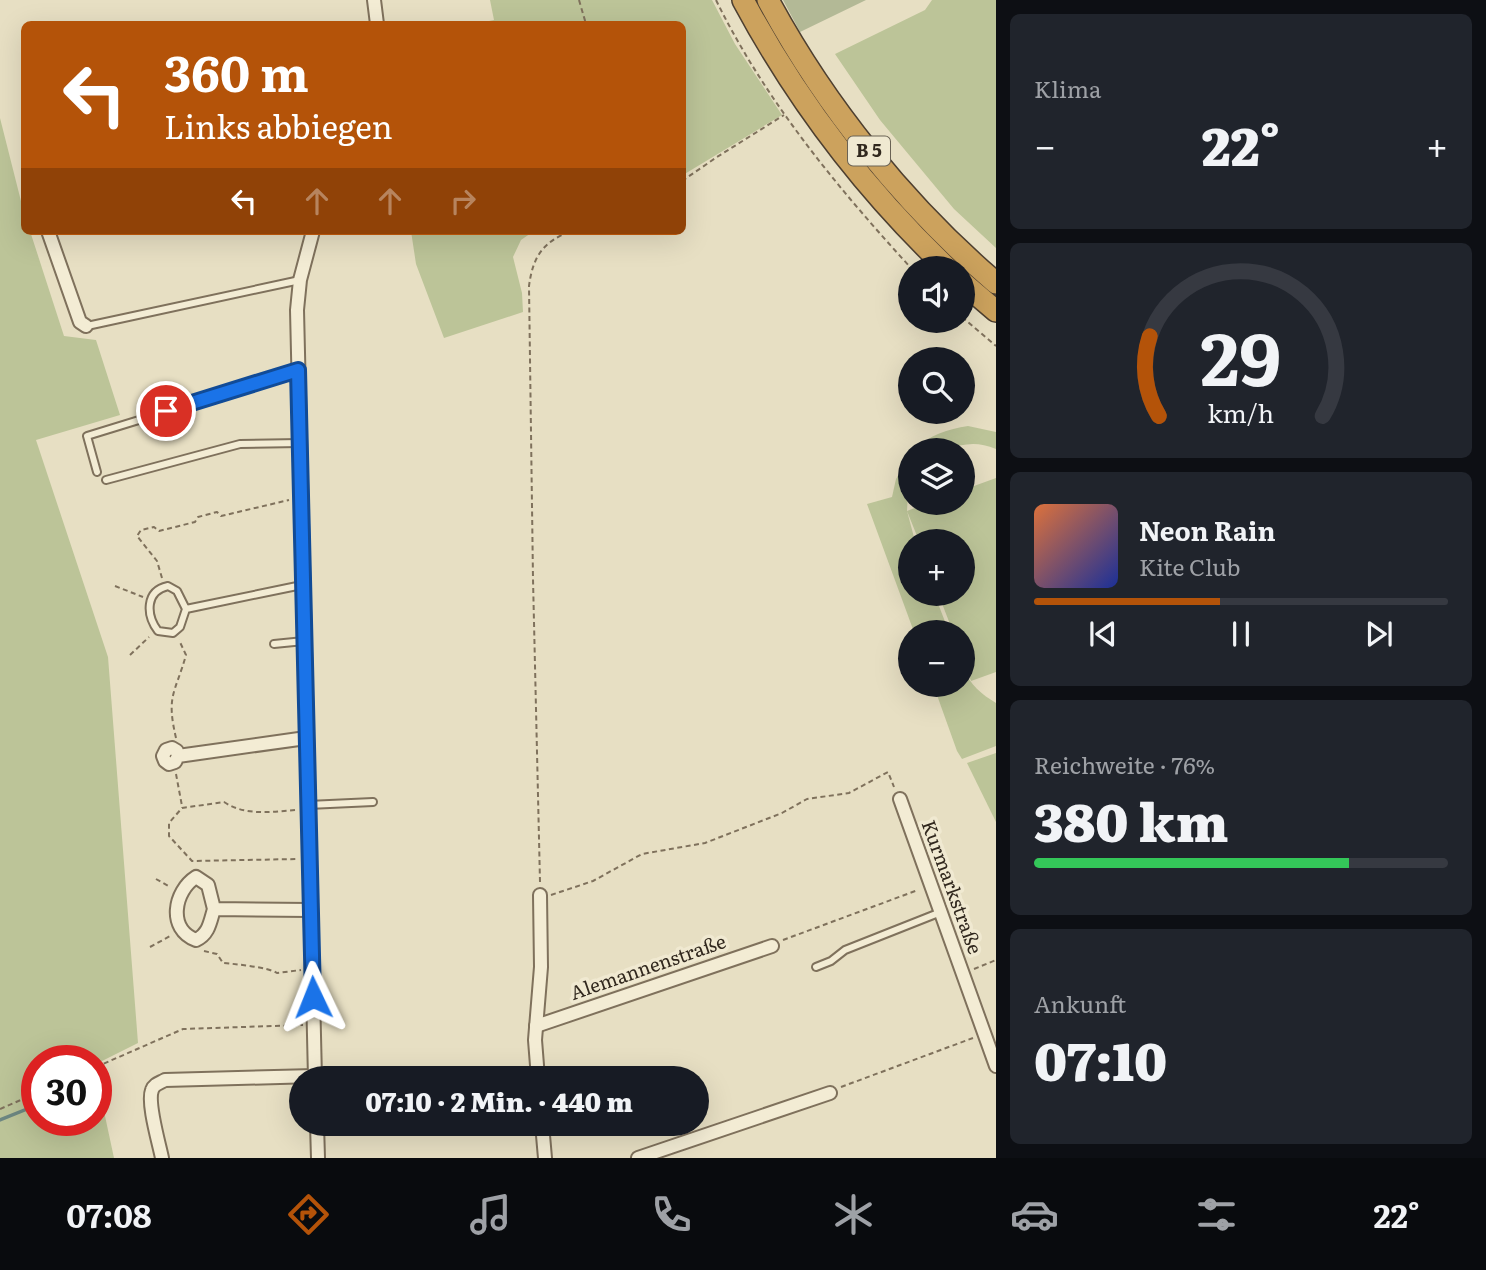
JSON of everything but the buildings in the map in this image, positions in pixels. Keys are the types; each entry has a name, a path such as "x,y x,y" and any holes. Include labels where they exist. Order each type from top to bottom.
{"highway":[{"name":"B 5","path":"743,0 794,87 825,131 868,184 936,256"},
{"name":"B 5","path":"768,0 810,71 866,148 947,238 996,283"},
{"path":"975,293 996,311"}],"street":[{"path":"374,0 377,21"},
{"path":"49,235 80,322 86,326"},
{"path":"312,235 300,280 297,310 315,1066"},
{"path":"175,756 306,738"},
{"name":"Kurmarkstraße","path":"900,799 996,1066"},
{"path":"196,877 208,885 214,909 207,932 196,940 188,937 177,919 176,908 180,893 187,882 196,877"},
{"path":"538,1066 536,1026 541,967 540,895"},
{"path":"214,909 310,910"},
{"name":"Alemannenstraße","path":"536,1026 772,946"},
{"path":"162,1158 152,1107 151,1092 154,1086 165,1080 289,1078"},
{"path":"638,1158 831,1093"},
{"path":"317,1136 318,1158"},
{"path":"543,1136 545,1158"}],"lane":[{"path":"86,326 300,280"},
{"path":"97,472 88,436 298,370"},
{"path":"106,480 240,444 300,443"},
{"path":"186,609 302,585"},
{"path":"165,587 177,591 186,609 180,627 170,634 158,631 152,622 150,600 159,588 165,587"},
{"path":"274,644 304,641"},
{"path":"308,807 373,802"},
{"path":"816,967 831,961 845,950 941,912"}],"path":[{"path":"579,0 585,21"},
{"path":"716,0 807,148 854,206 900,256"},
{"path":"686,178 785,114"},
{"path":"561,235 544,247 531,270 529,286 540,895 551,895 593,881 642,854 705,843 782,813 807,799 849,793 888,772 900,799"},
{"path":"975,328 996,346"},
{"path":"165,587 157,561 137,536 141,530 154,527 159,531 195,522 198,517 217,512 221,516 301,498"},
{"path":"115,586 150,600"},
{"path":"130,655 151,636 170,634 182,644 186,655 170,700 170,713 177,740 175,756 182,808"},
{"path":"308,807 270,813 236,810 224,802 182,808 169,824 169,836 192,861 309,859"},
{"path":"156,879 180,893"},
{"path":"772,946 931,885"},
{"path":"150,947 182,930"},
{"path":"196,940 205,953 217,954 223,963 244,964 277,973 312,969"},
{"path":"963,973 996,960"},
{"path":"112,1060 183,1028 314,1025"},
{"path":"831,1093 842,1086 984,1034"},
{"path":"0,1109 21,1100"}],"green space":[{"path":"490,0 712,0 735,44 782,115 686,173 686,21 489,21 494,20"},
{"path":"783,0 866,0 800,32"},
{"path":"932,0 996,0 996,248 954,209 880,120 835,54 925,10"},
{"path":"0,118 21,201 21,235 31,235 64,336 96,340 120,415 36,440 108,657 138,1043 112,1056 112,1045 21,1045 21,1136 109,1136 114,1158 0,1158"},
{"path":"412,235 528,235 521,240 513,257 522,293 523,312 444,338 416,264"},
{"path":"968,426 996,432 996,449 975,444 975,438 930,438"},
{"path":"898,476 898,515 908,515 912,529 898,529 898,588 867,504 892,497"},
{"path":"996,478 996,672 975,680 975,620 948,620 943,606 975,606 975,529 914,529 909,515 975,515 975,486"},
{"path":"904,606 939,606 944,620 910,620"},
{"path":"975,687 996,703 996,746 962,759 938,697 975,697"},
{"path":"996,753 996,822 967,763"}],"waterway":[{"path":"0,1120 21,1111"}],"route":[{"path":"166,411 298,370 313,997"}]}
